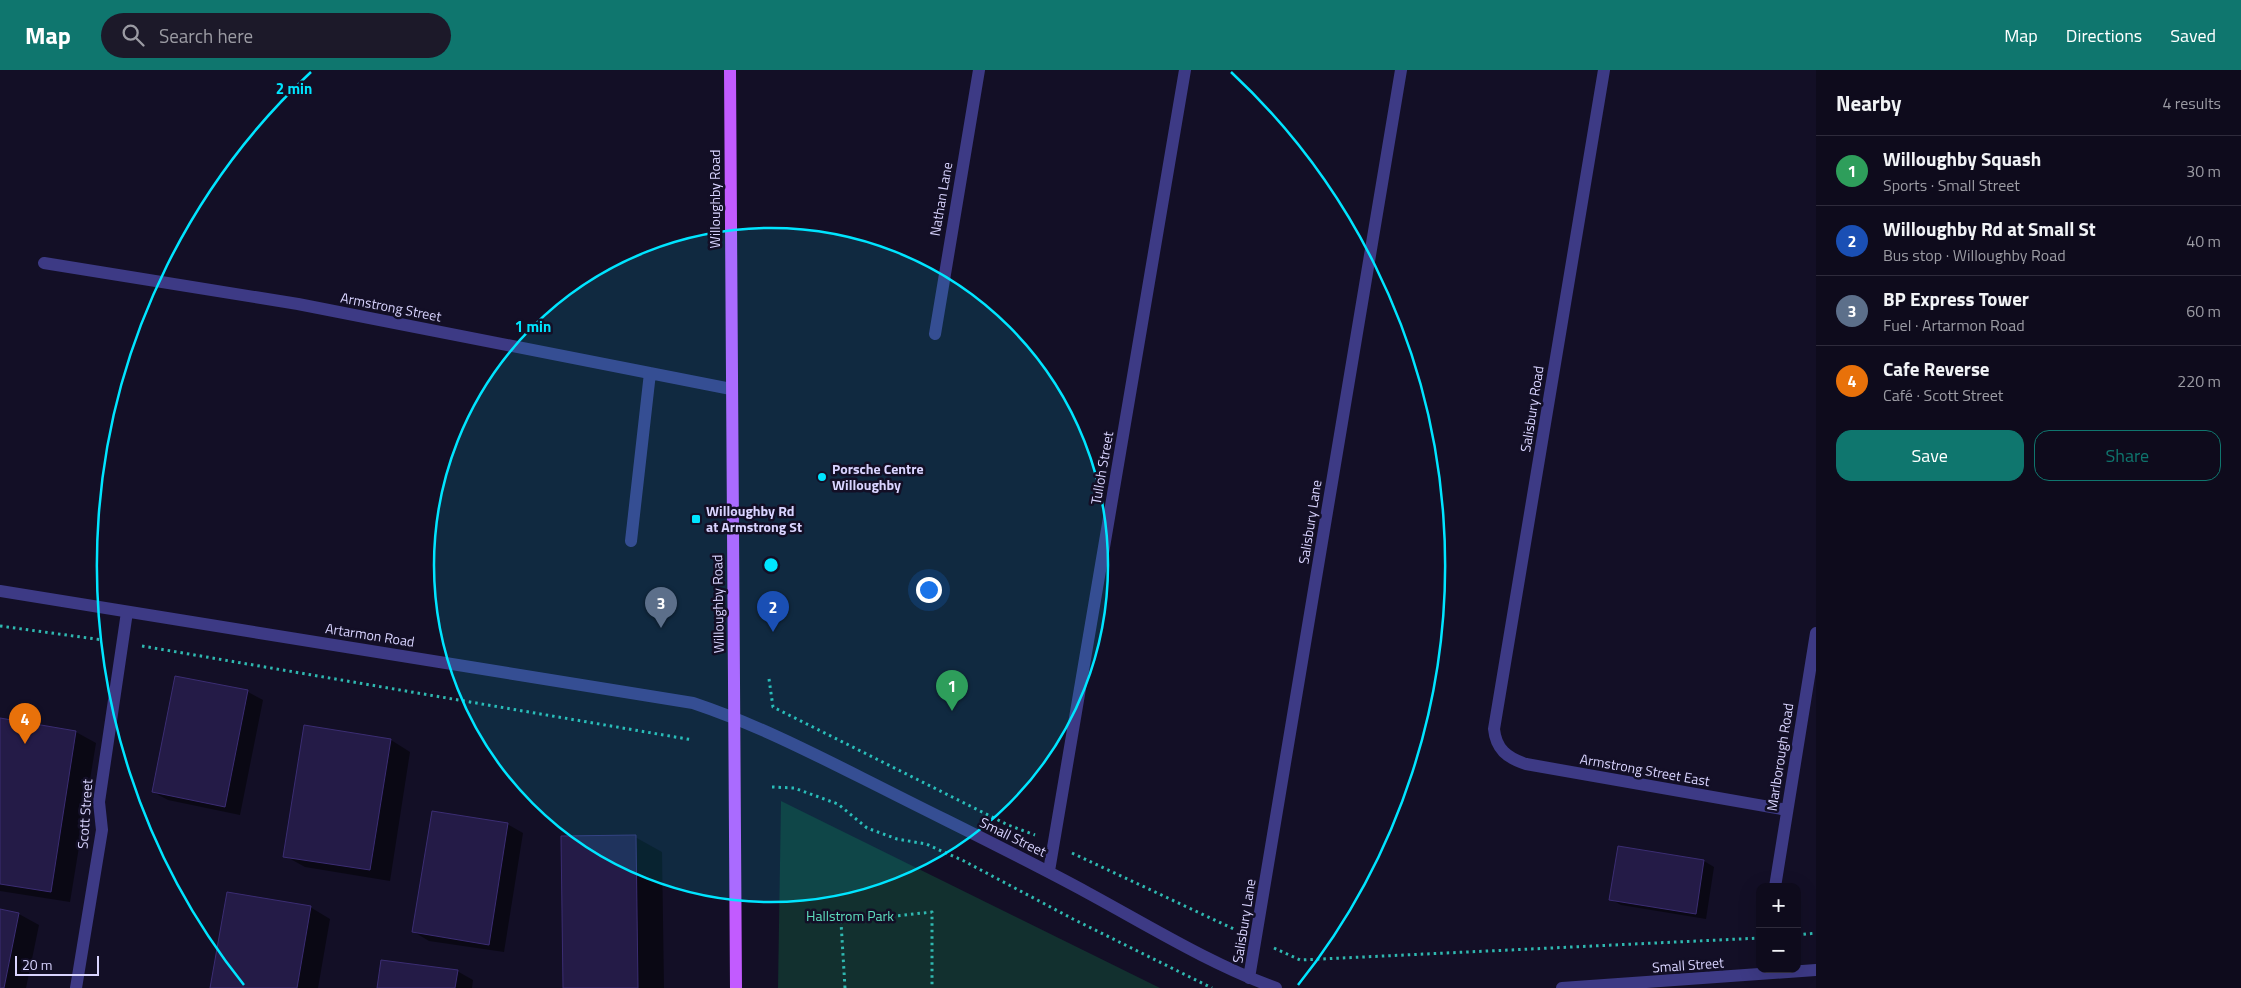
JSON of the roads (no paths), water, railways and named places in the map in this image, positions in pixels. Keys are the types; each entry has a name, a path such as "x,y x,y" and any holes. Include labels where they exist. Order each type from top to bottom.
{"main road":[{"name":"Willoughby Road","path":"730,70 736,988"}],"street":[{"name":"Nathan Lane","path":"935,334 979,70"},
{"name":"Tulloh Street","path":"1049,871 1185,70"},
{"name":"Salisbury Lane","path":"1250,978 1401,70"},
{"name":"Salisbury Road","path":"1501,751 1495,740 1494,729 1604,70"},
{"name":"Armstrong Street","path":"44,262 298,304 731,389"},
{"path":"631,541 650,373"},
{"name":"Artarmon Road","path":"0,591 693,703 734,716"},
{"name":"Scott Street","path":"76,988 102,830 99,802 127,612"},
{"name":"Marlborough Road","path":"1776,883 1816,633"},
{"name":"Small Street","path":"734,716 1049,871 1209,959 1276,988"},
{"name":"Armstrong Street East","path":"1501,751 1513,760 1526,764 1787,810"},
{"name":"Small Street","path":"1801,971 1816,970"},
{"name":"Small Street","path":"1562,988 1756,972"}],"place":[{"name":"Porsche Centre Willoughby","path":"822,477"},
{"name":"Willoughby Rd at Armstrong St","path":"696,519"},
{"name":"BP Express Tower","path":"661,628"},
{"name":"Willoughby Rd at Small St","path":"773,632"},
{"name":"Willoughby Squash","path":"952,711"},
{"name":"Cafe Reverse","path":"25,744"}],"park label":[{"name":"Hallstrom Park","path":"850,916"}]}
